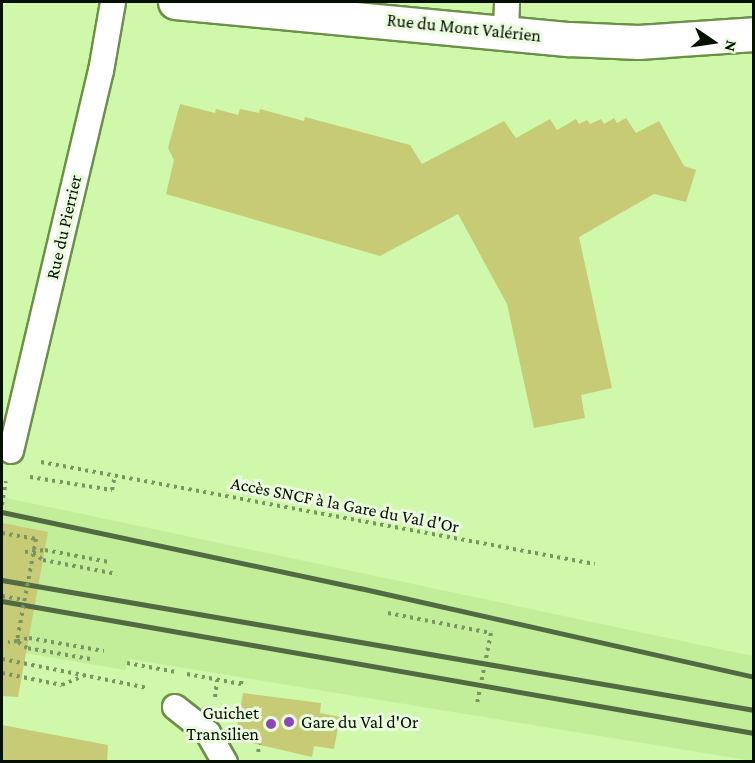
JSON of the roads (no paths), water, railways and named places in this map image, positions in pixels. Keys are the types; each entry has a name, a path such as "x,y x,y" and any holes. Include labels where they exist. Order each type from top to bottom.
{"main road":[{"name":"Rue du Mont Valérien","path":"175,2 507,16 638,42 753,34"}],"lane":[{"name":"Rue du Pierrier","path":"11,451 101,71 113,2"},
{"path":"175,707 208,734 225,762"}],"railway":[{"path":"2,512 360,588 754,677"},
{"path":"2,580 754,710"},
{"path":"2,601 754,733"}],"place":[{"name":"Gare du Val d'Or","path":"289,722"},
{"name":"Guichet Transilien","path":"271,724"}]}
